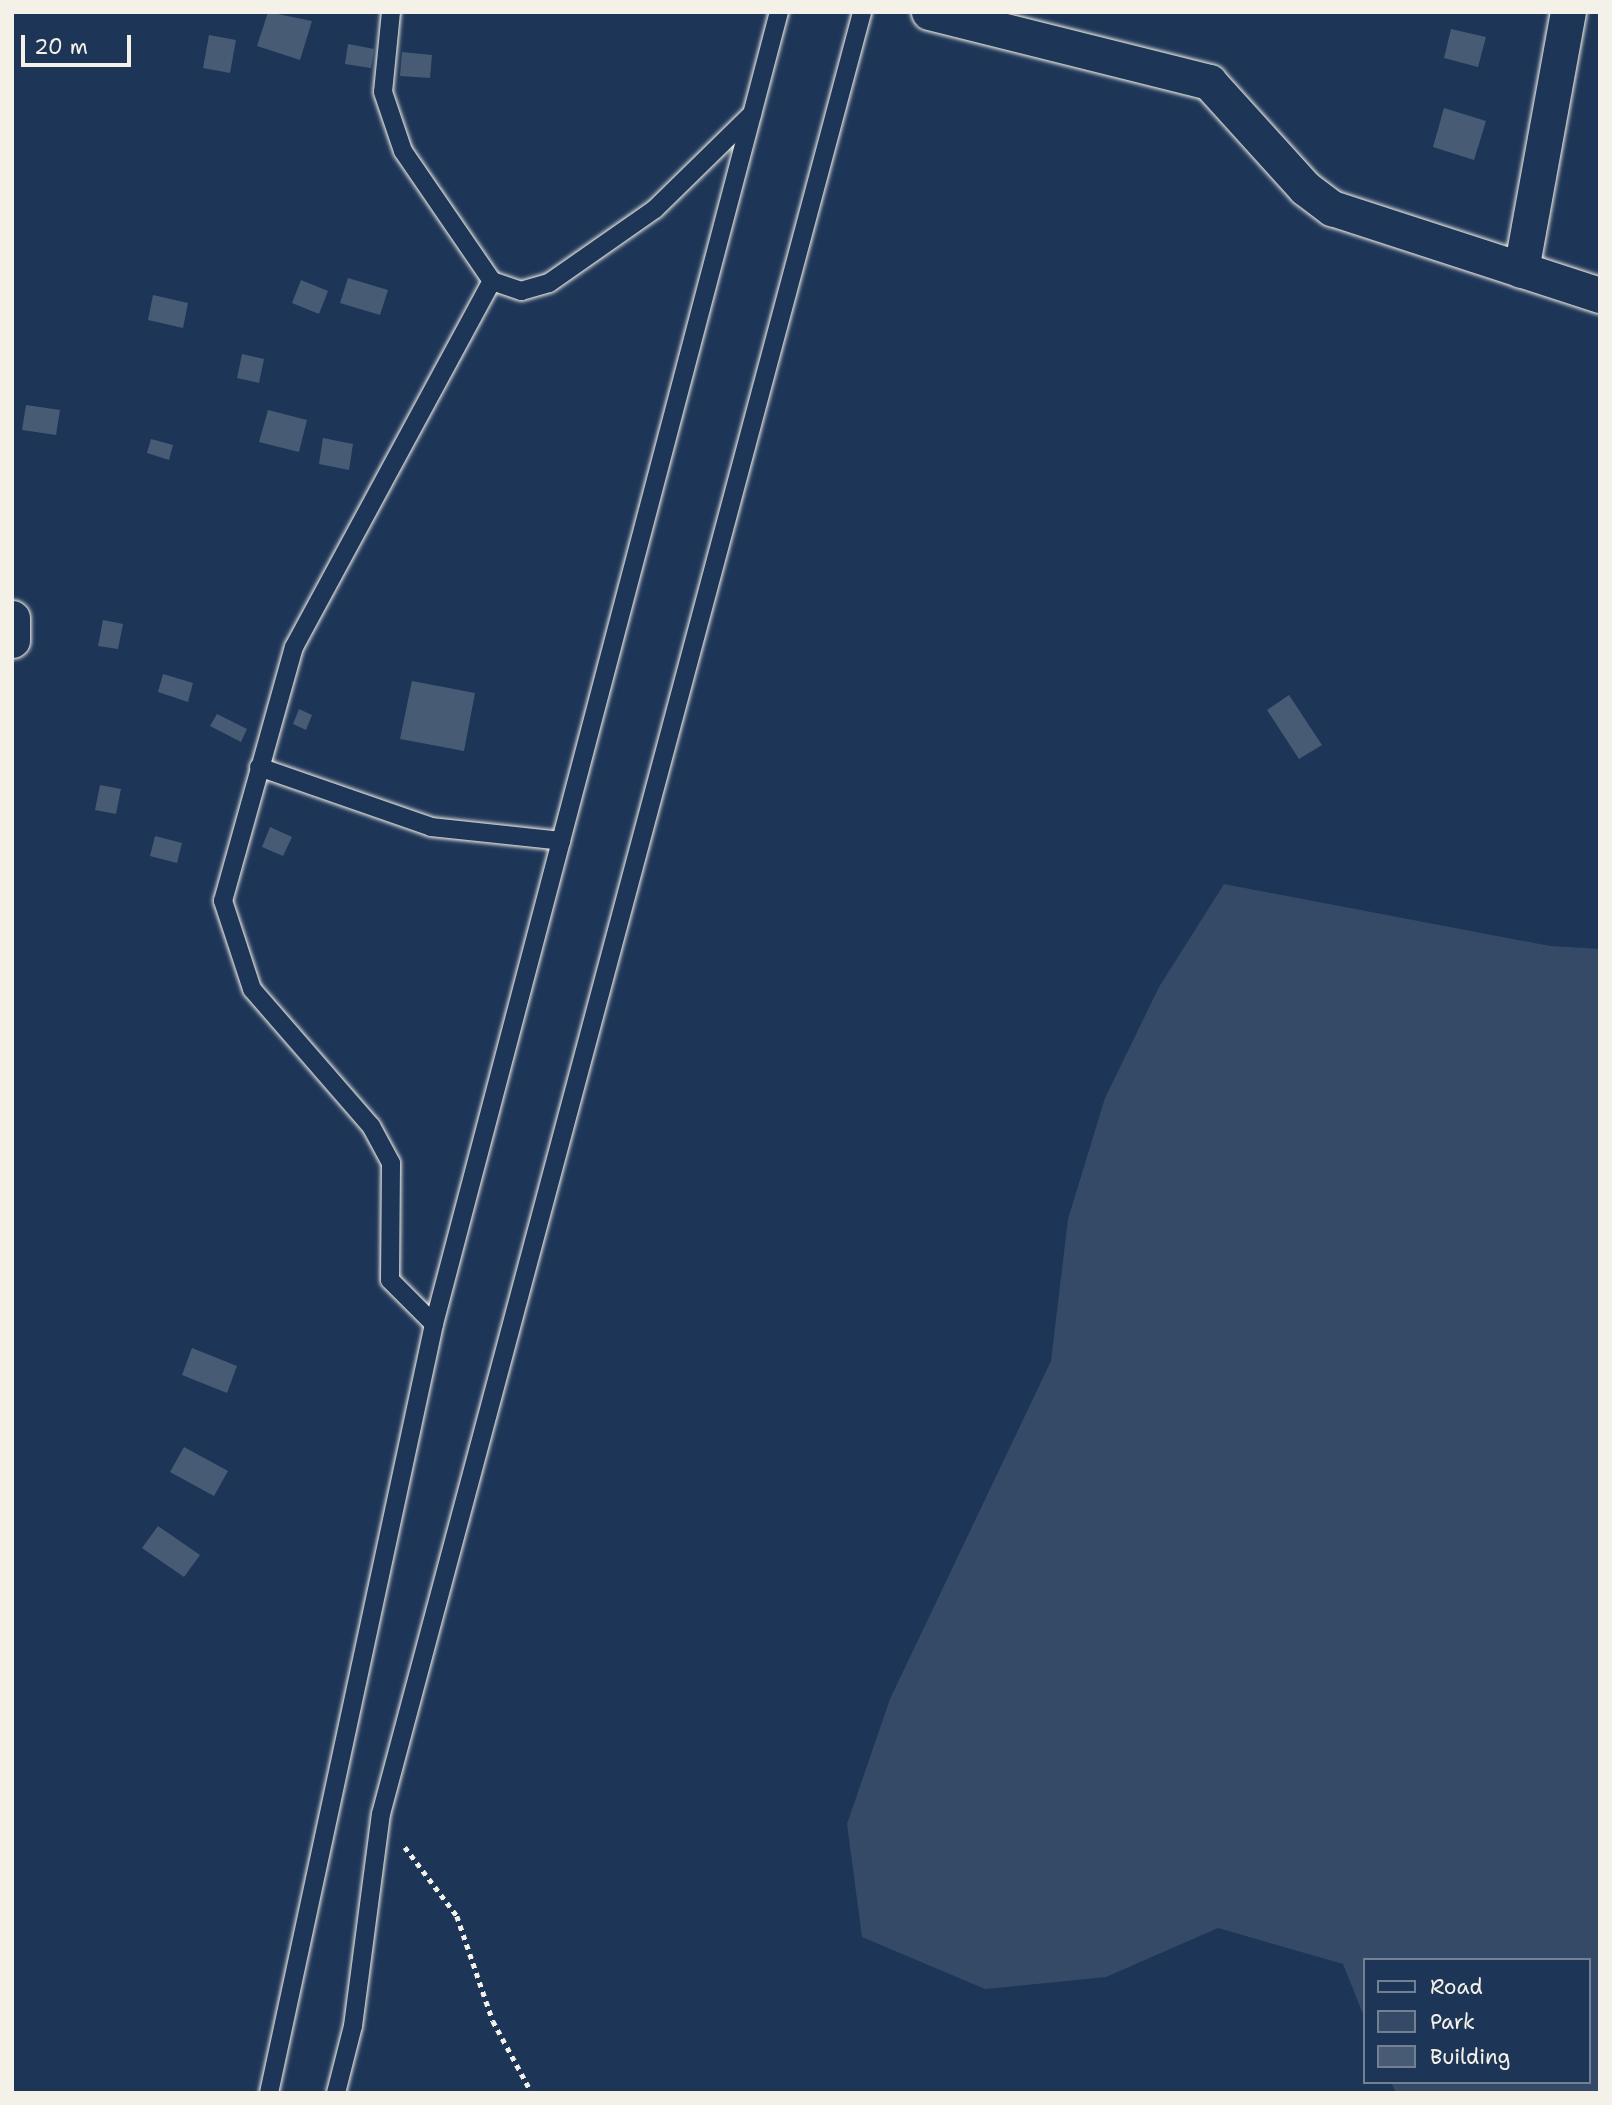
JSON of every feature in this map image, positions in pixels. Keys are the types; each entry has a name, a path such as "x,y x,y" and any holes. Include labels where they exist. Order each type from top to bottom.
{"street":[{"path":"929,12 1209,82 1306,188 1332,208 1600,295"},
{"path":"1521,270 1568,12"},
{"path":"12,618 12,640"}],"lane":[{"path":"391,12 383,92 403,151 492,281 521,291 549,284 655,209 752,114"},
{"path":"269,2093 434,1324 779,12"},
{"path":"336,2093 353,2026 381,1814 862,12"},
{"path":"434,1324 390,1280 391,1163 371,1126 252,989 223,901 294,647 492,281"},
{"path":"259,767 431,827 561,841"}],"path":[{"path":"381,1814 457,1916 493,2021 532,2093"}],"green space":[{"path":"1224,884 1550,946 1600,949 1600,2093 1396,2093 1392,2084 1591,2084 1591,1958 1364,1958 1364,2016 1343,1964 1218,1928 1106,1977 985,1989 862,1937 847,1824 890,1699 1051,1361 1068,1219 1105,1098 1159,987"}],"building":[{"path":"268,12 312,21 300,60 257,46"},
{"path":"1451,29 1486,37 1478,67 1444,58"},
{"path":"209,35 236,40 230,73 203,68"},
{"path":"348,44 374,49 371,68 345,64"},
{"path":"402,52 432,55 430,78 400,76"},
{"path":"1444,108 1486,121 1474,160 1433,147"},
{"path":"348,278 388,290 380,315 340,303"},
{"path":"301,280 328,291 319,314 292,303"},
{"path":"153,295 188,303 183,328 148,320"},
{"path":"242,354 264,359 259,383 237,378"},
{"path":"26,405 60,410 56,435 22,430"},
{"path":"268,410 307,420 299,452 259,442"},
{"path":"323,438 353,444 349,470 319,464"},
{"path":"151,439 173,445 169,460 147,453"},
{"path":"103,620 123,624 118,649 98,646"},
{"path":"163,674 193,683 188,702 158,692"},
{"path":"412,681 475,693 464,751 400,739"},
{"path":"1289,695 1322,745 1299,759 1267,710"},
{"path":"299,709 312,715 306,730 293,724"},
{"path":"217,714 247,729 241,742 210,726"},
{"path":"100,785 121,789 116,814 95,810"},
{"path":"270,827 292,837 283,856 262,847"},
{"path":"155,836 182,843 177,863 150,856"},
{"path":"192,1348 237,1366 227,1393 182,1375"},
{"path":"184,1447 228,1471 214,1496 170,1472"},
{"path":"158,1526 200,1555 184,1577 142,1548"}]}
